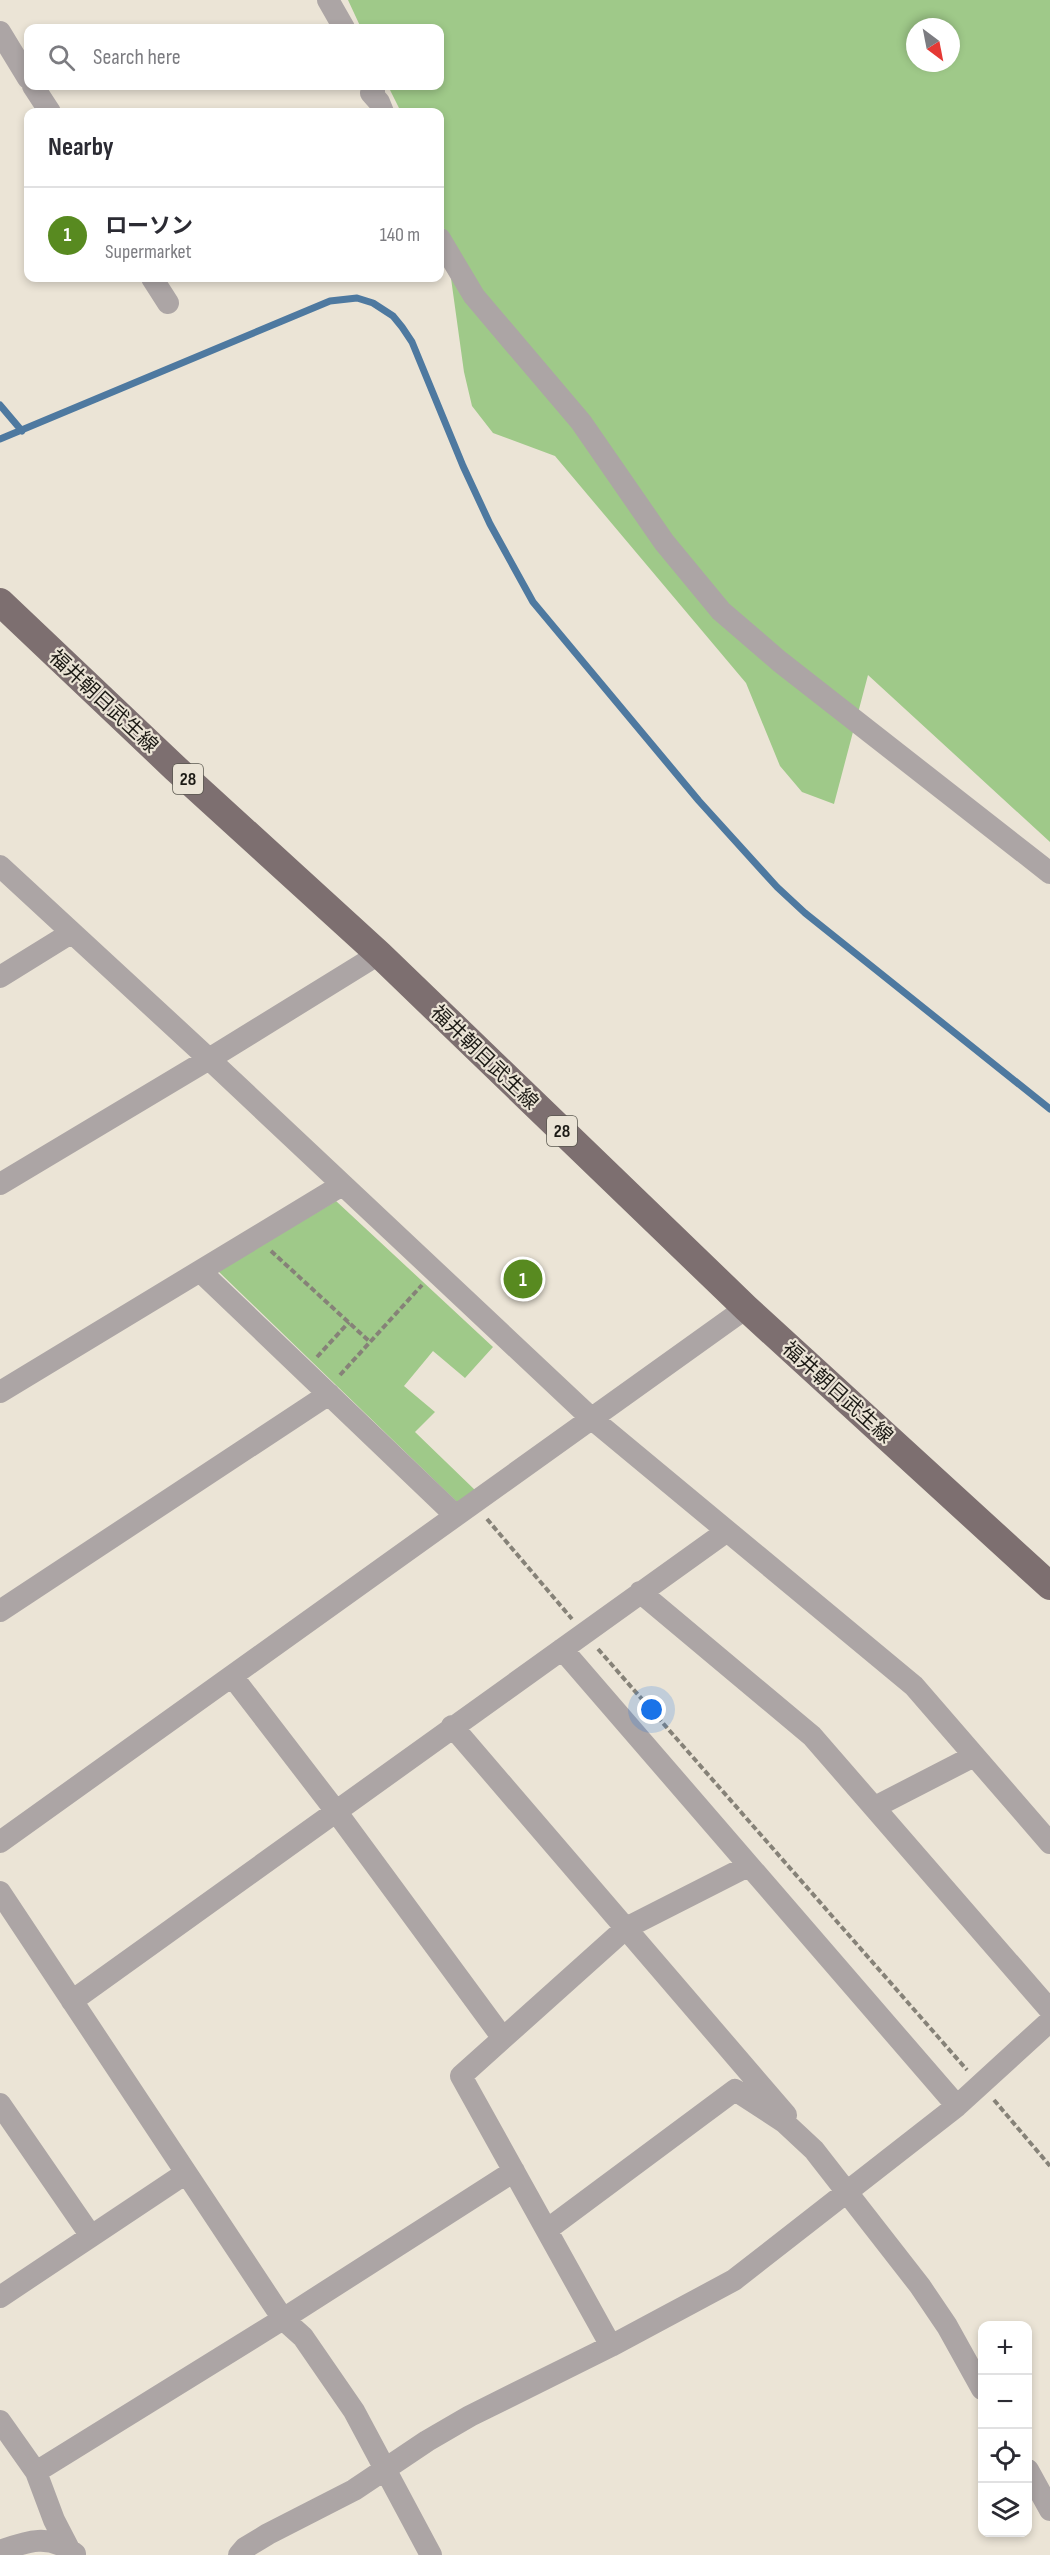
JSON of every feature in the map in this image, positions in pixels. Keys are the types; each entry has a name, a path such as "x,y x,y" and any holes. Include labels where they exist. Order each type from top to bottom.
{"main road":[{"name":"福井朝日武生線","path":"0,602 175,768 379,954 746,1308 1050,1586"}],"street":[{"path":"328,0 342,24"},
{"path":"0,32 24,71"},
{"path":"36,90 47,108"},
{"path":"374,90 371,93 381,108"},
{"path":"444,246 474,296 581,422 664,542 721,611 779,661 1050,873"},
{"path":"155,282 168,303"},
{"path":"0,866 591,1418 914,1686 1050,1843"},
{"path":"0,977 71,933"},
{"path":"0,1184 379,954"},
{"path":"0,1392 342,1185"},
{"path":"200,1271 304,1370 334,1385 464,1509"},
{"path":"0,1842 746,1308"},
{"path":"0,1611 334,1385"},
{"path":"72,2001 452,1726 727,1531"},
{"path":"640,1592 812,1736 1050,2010"},
{"path":"562,1648 957,2106"},
{"path":"232,1676 335,1810 502,2037"},
{"path":"452,1726 781,2109 848,2192 920,2286 947,2326 978,2382"},
{"path":"875,1808 974,1756"},
{"path":"611,2346 461,2076 626,1928 748,1866"},
{"path":"0,1892 283,2319 303,2337 354,2411 431,2555"},
{"path":"238,2555 268,2534 354,2490 427,2441 470,2416 611,2346 734,2280 957,2106 1050,2021"},
{"path":"548,2229 735,2090 800,2135"},
{"path":"0,2104 92,2236"},
{"path":"36,2472 283,2319 514,2171"},
{"path":"0,2297 186,2173"},
{"path":"0,2421 36,2472 54,2520 72,2552"},
{"path":"1032,2477 1050,2510"},
{"path":"0,2551 30,2540 49,2541 72,2552"}],"path":[{"path":"255,1237 370,1342"},
{"path":"334,1385 435,1271"},
{"path":"304,1370 349,1322"},
{"path":"464,1509 584,1633 1050,2166"}],"green space":[{"path":"348,0 1050,0 1050,842 868,675 834,804 802,792 780,766 746,683 555,456 493,433 472,406 464,372 444,228 444,108 399,108 390,90 444,90 444,24 359,24"},
{"path":"336,1201 493,1347 465,1378 433,1351 404,1386 435,1412 415,1432 476,1491 459,1504 218,1271"}],"waterway":[{"path":"0,439 330,301 357,298 373,303 393,316 412,342 463,466 490,524 533,602 699,801 777,887 805,913 1050,1109"},
{"path":"0,405 22,431"}],"place":[{"name":"ローソン","path":"523,1279"}]}
